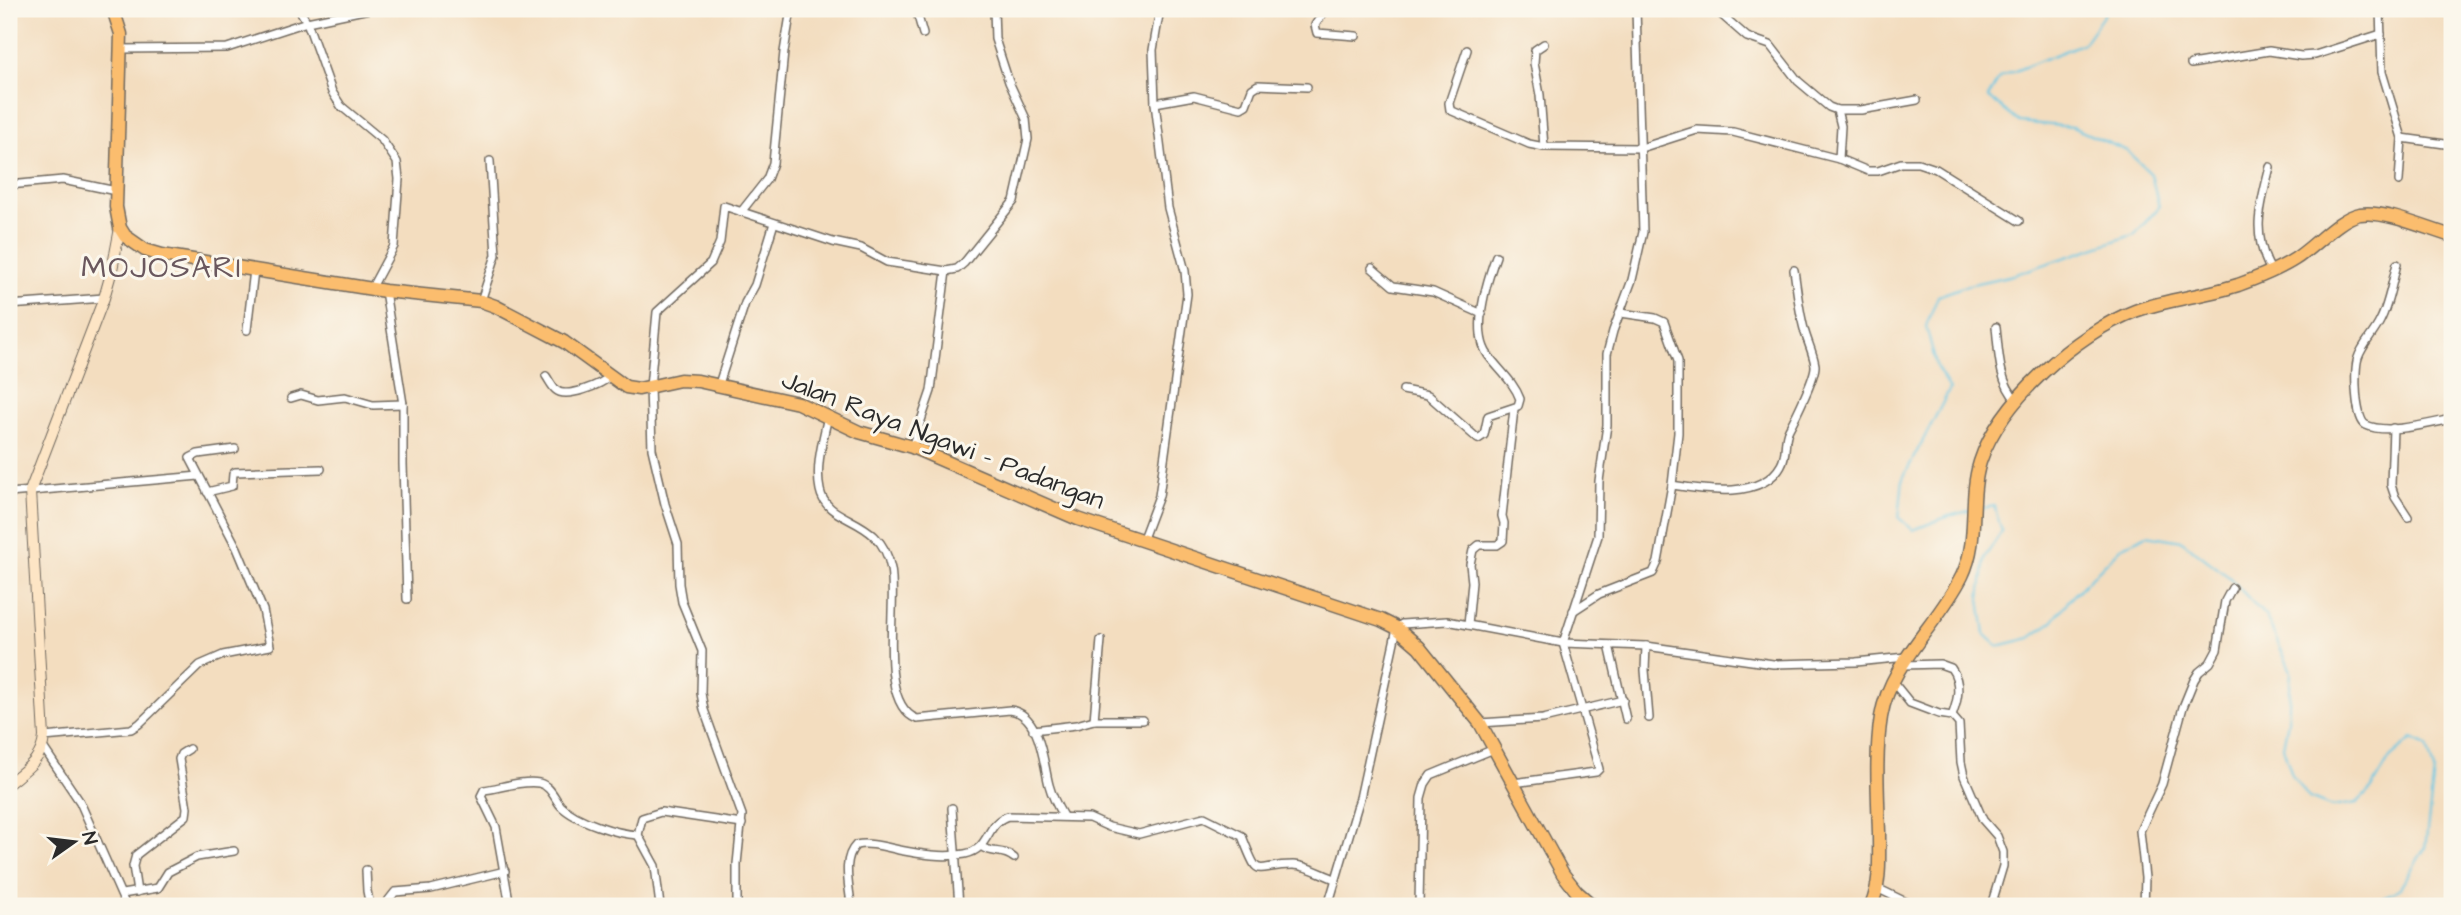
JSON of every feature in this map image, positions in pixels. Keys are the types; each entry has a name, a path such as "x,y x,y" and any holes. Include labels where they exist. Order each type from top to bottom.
{"highway":[{"path":"113,9 119,22 121,49 116,207 120,228"},
{"path":"1871,906 1877,888 1880,724 1883,706 1893,682 1962,576 1971,553 1975,494 1981,461 2017,401 2044,371 2065,353 2106,326 2134,312 2236,285 2271,271 2295,260 2336,227 2362,214 2385,216 2452,236"},
{"name":"Jalan Raya Ngawi - Padangan","path":"120,228 131,241 153,252 204,263 385,291 481,301 564,342 626,387 650,387 691,380 799,403 859,432 912,447 1044,505 1142,541 1335,604 1397,628 1419,646 1480,723 1563,874 1593,906"}],"street":[{"path":"299,9 307,22 332,92 341,106 382,140 399,169 394,246 371,289"},
{"path":"121,49 227,48 307,22 369,9"},
{"path":"741,212 767,178 773,163 791,9"},
{"path":"916,9 923,34"},
{"path":"737,906 737,864 742,824 739,806 702,701 702,651 682,603 678,544 653,455 650,387 657,312 711,263 720,242 724,206 833,242 860,248 894,264 946,271 957,269 964,263 1014,201 1028,139 1026,119 1010,86 995,39 994,9"},
{"path":"1142,541 1159,496 1187,294 1185,271 1168,208 1155,103 1153,50 1160,9"},
{"path":"1326,9 1315,25 1317,33 1356,36"},
{"path":"1513,783 1598,771 1563,643 1599,529 1599,481 1607,425 1607,354 1643,232 1636,9"},
{"path":"1715,9 1747,37 1770,45 1806,89 1821,102 1837,110 1861,110 1917,100"},
{"path":"2380,9 2384,84 2394,107 2402,138 2399,181"},
{"path":"2191,64 2269,51 2301,56 2315,55 2381,34"},
{"path":"1544,44 1535,50 1534,58 1541,95 1544,147"},
{"path":"1467,50 1449,103 1450,110 1529,144 1544,147 1641,148 1697,130 1733,131 1839,159 1874,172 1912,162 1936,169 2019,220"},
{"path":"1155,103 1194,96 1241,108 1247,105 1252,89 1258,85 1307,87"},
{"path":"1837,110 1841,126 1839,159"},
{"path":"2402,138 2452,145"},
{"path":"481,301 496,255 490,161"},
{"path":"2270,167 2260,206 2259,230 2261,251 2271,271"},
{"path":"9,185 63,180 117,191"},
{"path":"719,384 774,223"},
{"path":"120,228 104,298 30,491 44,742 79,802 126,906"},
{"path":"1403,390 1429,395 1478,439 1484,435 1488,416 1514,409 1520,403 1519,395 1485,351 1483,297 1496,256"},
{"path":"2397,264 2381,320 2358,356 2357,403 2361,421 2366,425 2393,428 2452,419"},
{"path":"1372,268 1392,286 1433,292 1482,314"},
{"path":"247,330 254,269"},
{"path":"912,447 930,391 946,271"},
{"path":"1672,485 1716,492 1737,489 1770,478 1782,463 1787,433 1796,420 1815,367 1803,326 1794,271"},
{"path":"385,291 403,404 407,599"},
{"path":"9,305 104,298"},
{"path":"1572,611 1599,594 1653,573 1658,562 1672,485 1678,433 1676,351 1664,322 1621,313"},
{"path":"1996,327 2002,375 2017,401"},
{"path":"546,376 554,389 564,393 593,387 610,376"},
{"path":"291,398 302,395 318,400 345,397 373,405 403,404"},
{"path":"1468,625 1473,550 1479,545 1497,545 1503,541 1502,516 1514,409"},
{"path":"828,416 819,466 820,489 825,505 866,528 885,547 892,583 892,683 907,714 917,719 1016,711 1033,730 1043,748 1049,787 1063,816"},
{"path":"2393,428 2391,485 2395,497 2409,517"},
{"path":"44,742 131,729 200,665 223,655 270,646 263,610 237,548 190,459 191,456 235,449"},
{"path":"208,492 232,486 235,472 321,469"},
{"path":"9,493 199,476"},
{"path":"2144,906 2145,878 2139,838 2142,824 2162,784 2183,707 2194,680 2210,663 2217,650 2225,601 2232,588"},
{"path":"1328,906 1360,799 1397,628 1406,623 1436,621 1563,643 1646,646 1773,664 1906,661 1940,664 1951,668 1956,676 1958,693 1952,716"},
{"path":"1094,720 1101,640"},
{"path":"1609,645 1626,719"},
{"path":"1646,646 1649,718"},
{"path":"1893,682 1910,703 1952,716 1958,721 1964,776 1983,820 1997,836 2003,852 2003,866 1991,906"},
{"path":"1480,723 1530,721 1622,700"},
{"path":"1033,730 1094,720 1143,720"},
{"path":"9,783 32,765 44,742"},
{"path":"137,892 133,866 136,855 186,816 179,759 181,754 189,749"},
{"path":"1419,906 1421,797 1425,784 1437,772 1494,749"},
{"path":"510,906 496,827 481,796 484,790 541,784 551,791 560,805 573,814 614,832 638,835"},
{"path":"952,808 959,906"},
{"path":"660,906 655,866 638,835 642,818 656,812 742,824"},
{"path":"852,906 848,873 850,854 856,845 869,844 920,854 970,853 982,847 996,822 1002,818 1019,816 1089,818 1109,827 1139,834 1204,817 1242,836 1252,862 1262,870 1294,865 1335,879"},
{"path":"982,847 987,851 1008,853 1014,858"},
{"path":"122,894 158,888 169,872 197,857 234,851"},
{"path":"366,870 366,891 370,906"},
{"path":"384,906 395,892 431,889 505,871"},
{"path":"1877,888 1914,906"}],"waterway":[{"path":"1969,511 1913,530 1899,518 1903,478 1950,389 1937,368 1926,326 1938,296 1968,285 2013,275 2135,234 2159,207 2151,174 2127,151 2072,127 2019,122 1988,97 2000,77 2084,43 2105,13 2101,9"},
{"path":"1978,509 1994,506 2002,531 1985,557 1980,599 1985,634 1998,646 2030,638 2053,621 2068,601 2123,546 2147,535 2182,541 2229,577 2266,617 2291,671 2288,721 2283,747 2292,775 2309,798 2332,807 2357,803 2373,787 2390,758 2412,739 2427,746 2434,771 2425,848 2400,888 2370,906"}],"district":[{"name":"MOJOSARI","path":"162,268"}]}
